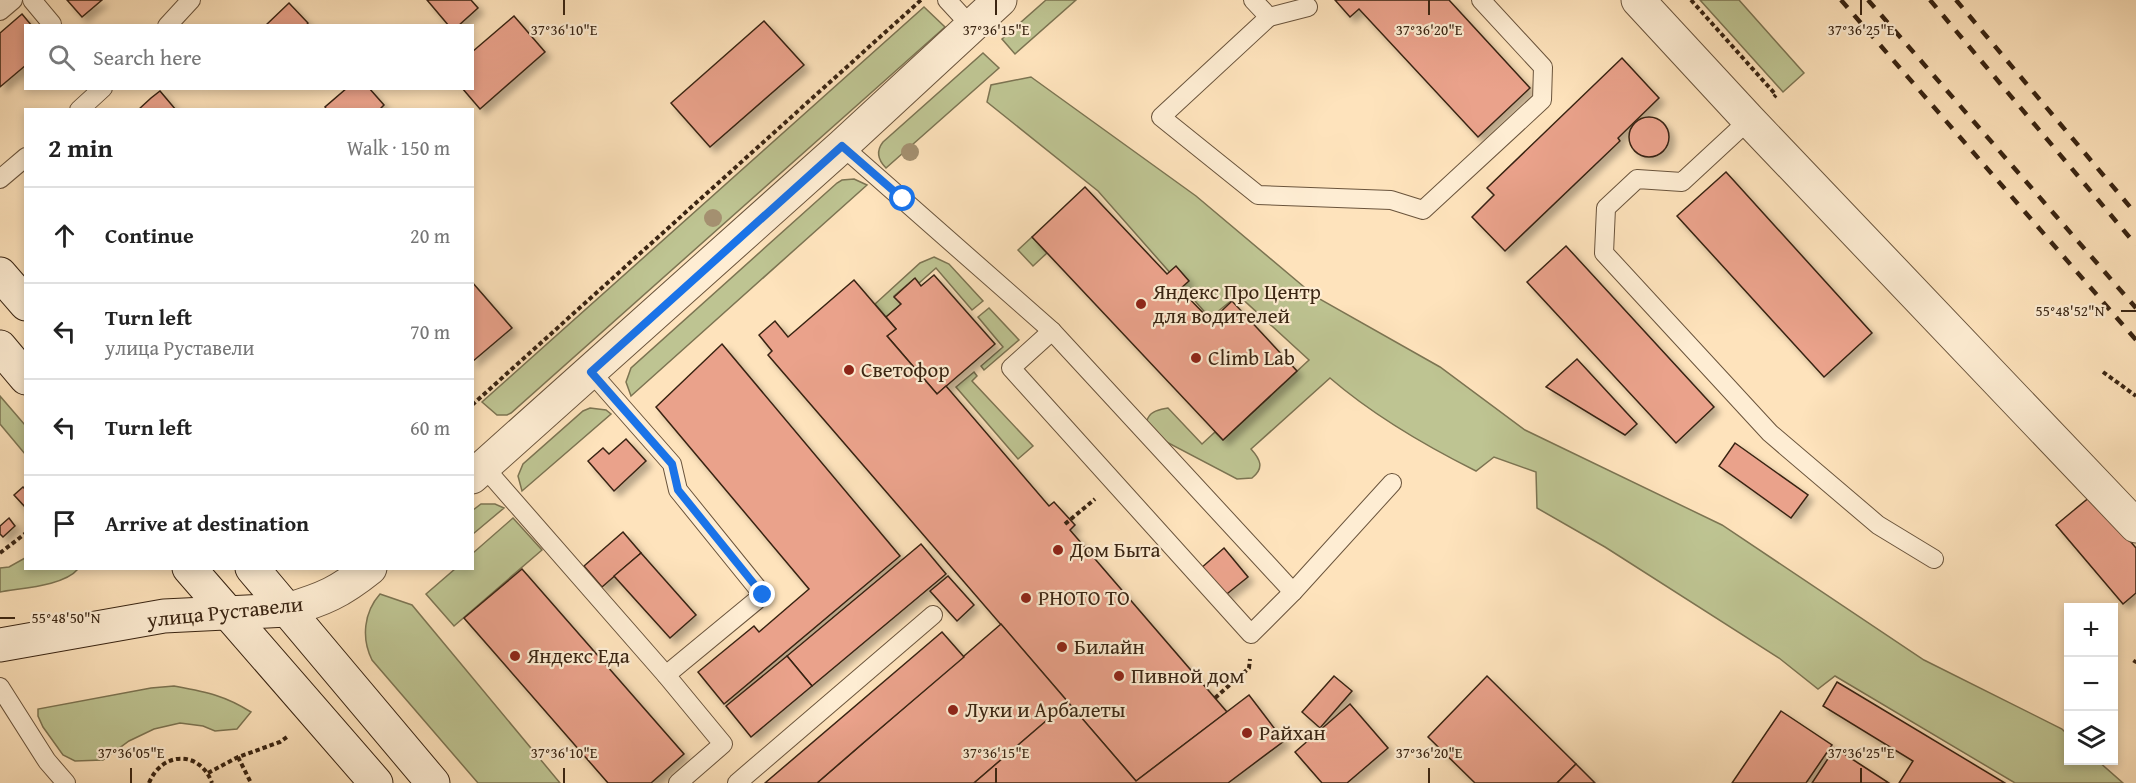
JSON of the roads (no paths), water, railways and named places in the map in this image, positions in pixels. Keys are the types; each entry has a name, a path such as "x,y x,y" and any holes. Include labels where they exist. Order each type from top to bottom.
{"street":[{"path":"478,472 842,146 1000,0"},
{"path":"1638,0 1749,120 2136,526"},
{"path":"0,346 24,376"},
{"path":"191,570 376,783"},
{"path":"254,570 433,783"},
{"name":"улица Руставели","path":"0,645 164,616 288,610 319,601 346,587 367,570"}],"lane":[{"path":"0,11 13,0"},
{"path":"32,0 52,24"},
{"path":"169,24 191,0"},
{"path":"947,0 971,26"},
{"path":"1253,0 1269,17"},
{"path":"1308,7 1269,17 1161,117 1258,195 1391,200 1423,210 1542,100 1543,67 1481,0"},
{"path":"81,108 101,90"},
{"path":"1749,120 1682,182 1637,179 1629,186 1606,208 1604,254 1770,433 1878,525 1934,559"},
{"path":"842,146 1052,331 1293,592"},
{"path":"0,179 24,158"},
{"path":"1052,331 1011,368 1251,634 1293,592 1392,483"},
{"path":"591,372 672,464 678,490 763,595 666,675"},
{"path":"478,472 666,675 723,744 678,783"},
{"path":"737,783 933,615"},
{"path":"0,687 47,761 66,783"}],"railway":[{"path":"1841,0 2136,340"},
{"path":"1868,0 2136,308"},
{"path":"1930,0 2136,245"},
{"path":"1956,0 2136,214"}],"place":[{"name":"Яндекс Про Центр для водителей","path":"1141,304"},
{"name":"Climb Lab","path":"1196,358"},
{"name":"Светофор","path":"849,370"},
{"name":"Дом Быта","path":"1058,550"},
{"name":"PHOTO TO","path":"1026,598"},
{"name":"Билайн","path":"1062,647"},
{"name":"Яндекс Еда","path":"515,656"},
{"name":"Пивной дом","path":"1119,676"},
{"name":"Луки и Арбалеты","path":"953,710"},
{"name":"Райхан","path":"1247,733"}]}
